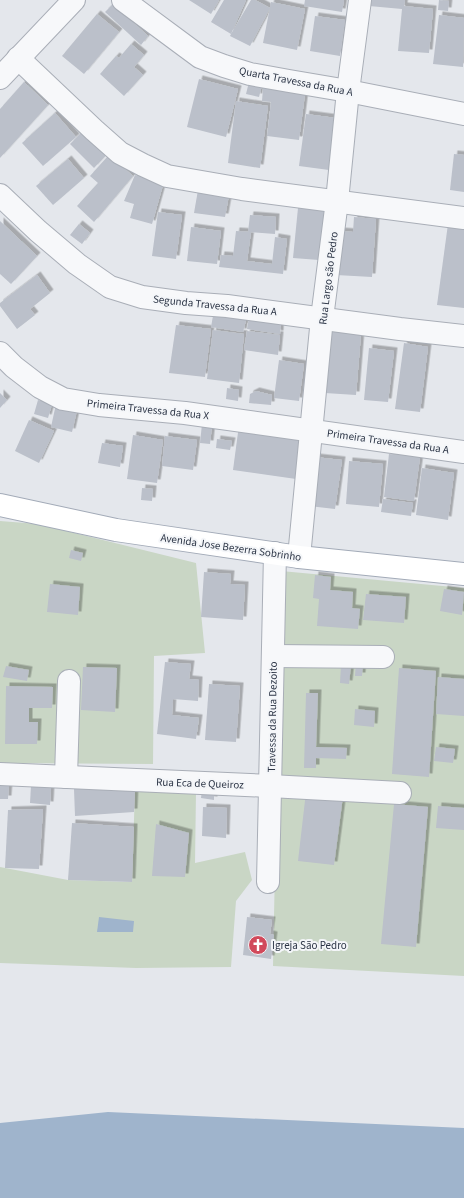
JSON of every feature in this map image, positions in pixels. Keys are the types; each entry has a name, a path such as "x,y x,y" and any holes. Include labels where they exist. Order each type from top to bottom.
{"main road":[{"name":"Avenida Jose Bezerra Sobrinho","path":"0,504 116,530 299,557 464,574"}],"street":[{"path":"0,78 74,0"},
{"name":"Quarta Travessa da Rua A","path":"123,0 200,57 250,74 348,90 464,114"},
{"name":"Rua Largo são Pedro","path":"299,557 322,318 337,201 348,90 360,0"},
{"path":"18,58 120,153 143,166 167,176 198,182 464,218"},
{"name":"Segunda Travessa da Rua A","path":"0,195 77,264 110,287 142,297 186,303 227,306 464,336"},
{"name":"Primeira Travessa da Rua X","path":"0,353 14,367 40,387 63,399 99,405 185,413 311,430"},
{"name":"Primeira Travessa da Rua A","path":"311,430 464,452"},
{"name":"Travessa da Rua Dezoito","path":"268,882 275,553"},
{"path":"273,656 383,657"},
{"path":"66,777 69,682"},
{"name":"Rua Eca de Queiroz","path":"0,774 400,793"}],"green space":[{"path":"0,521 38,524 196,563 205,653 154,656 153,764 0,763"},
{"path":"281,571 464,588 464,976 273,966"},
{"path":"135,788 196,792 195,863 245,852 252,880 236,901 231,967 136,968 0,963 0,867 68,880 132,882"}],"water":[{"path":"99,917 134,921 133,932 97,932"},
{"path":"108,1112 464,1128 464,1198 0,1198 0,1123"}],"building":[{"path":"189,0 219,0 211,14"},
{"path":"224,0 246,0 231,34 211,22"},
{"path":"251,0 255,0 270,8 250,46 230,36"},
{"path":"305,0 344,0 342,12 304,6"},
{"path":"369,0 405,0 404,6 433,9 429,53 398,51 402,9 369,6"},
{"path":"439,0 449,1 448,11 438,10"},
{"path":"271,2 305,9 297,50 263,43"},
{"path":"113,4 148,36 141,45 105,12"},
{"path":"97,14 119,32 84,74 62,56"},
{"path":"439,15 464,18 463,67 433,64"},
{"path":"315,16 345,20 340,56 310,51"},
{"path":"131,44 144,55 134,67 143,75 124,96 100,74 116,56 119,58"},
{"path":"199,79 238,89 226,137 187,127"},
{"path":"24,82 48,105 0,158 0,109"},
{"path":"249,82 262,85 259,97 246,94"},
{"path":"263,88 305,94 299,140 267,136 271,102 262,101"},
{"path":"236,101 268,106 260,168 228,163"},
{"path":"55,113 76,137 43,166 22,143"},
{"path":"306,114 336,118 329,170 299,166"},
{"path":"88,126 111,150 94,168 70,144"},
{"path":"454,154 464,155 464,192 450,190"},
{"path":"109,155 133,176 94,222 77,206 98,183 90,176"},
{"path":"68,159 84,178 53,205 36,186"},
{"path":"135,175 163,185 152,224 130,218 134,204 124,201"},
{"path":"198,190 229,195 225,217 194,213"},
{"path":"298,208 324,210 319,260 293,258"},
{"path":"158,212 182,215 176,259 152,256"},
{"path":"250,215 276,217 275,234 248,232"},
{"path":"354,217 376,219 372,277 336,275 339,231 353,232"},
{"path":"0,221 37,256 11,284 0,274"},
{"path":"79,224 90,233 82,244 70,235"},
{"path":"448,224 464,227 464,308 437,305"},
{"path":"191,227 221,231 217,264 187,261"},
{"path":"236,231 251,232 247,261 272,264 275,237 287,239 283,274 219,267 221,255 233,256"},
{"path":"37,275 50,293 30,309 35,315 17,329 0,306 0,303"},
{"path":"250,311 281,315 280,334 247,329"},
{"path":"213,316 246,320 243,332 211,327"},
{"path":"331,322 345,323 344,333 361,334 356,395 325,393"},
{"path":"176,325 211,329 205,377 169,373"},
{"path":"213,330 244,334 239,383 207,379"},
{"path":"247,331 280,335 278,355 244,350"},
{"path":"404,343 428,347 420,412 395,409"},
{"path":"369,348 394,351 388,402 364,400"},
{"path":"279,360 304,364 299,401 274,398"},
{"path":"227,388 239,390 238,401 226,399"},
{"path":"256,391 272,395 271,405 249,403 250,394"},
{"path":"0,393 7,400 0,408"},
{"path":"38,400 52,404 48,418 34,414"},
{"path":"56,404 77,410 72,432 51,427"},
{"path":"29,420 54,431 39,463 15,451"},
{"path":"202,424 212,425 210,444 200,443"},
{"path":"239,425 302,433 296,479 233,470"},
{"path":"133,435 163,440 157,483 127,479"},
{"path":"165,436 197,440 193,470 162,466"},
{"path":"217,439 232,441 230,450 216,448"},
{"path":"102,443 123,446 120,467 98,463"},
{"path":"389,454 420,457 414,501 384,497"},
{"path":"315,457 342,460 335,509 309,506"},
{"path":"349,461 383,464 379,507 346,504"},
{"path":"422,468 454,473 448,520 416,515"},
{"path":"142,488 153,489 152,501 141,500"},
{"path":"383,499 413,503 411,516 381,512"},
{"path":"71,550 83,553 81,561 69,558"},
{"path":"204,572 231,574 230,584 245,585 243,620 201,617"},
{"path":"315,575 331,577 330,590 353,592 352,608 360,609 358,629 317,626 319,599 313,598"},
{"path":"50,584 80,587 78,615 47,612"},
{"path":"444,589 464,592 462,615 440,611"},
{"path":"366,594 406,597 404,623 363,620"},
{"path":"165,662 191,664 189,679 199,680 198,701 173,699 172,715 199,718 196,739 157,734"},
{"path":"356,663 363,663 362,676 355,676"},
{"path":"341,665 351,665 349,684 340,683"},
{"path":"6,666 29,670 27,681 3,677"},
{"path":"83,667 117,668 115,712 81,710"},
{"path":"399,668 436,671 429,777 392,774"},
{"path":"438,677 464,679 464,716 436,714"},
{"path":"209,684 240,686 236,742 205,740"},
{"path":"6,686 53,687 52,708 29,708 29,722 38,722 37,744 5,744"},
{"path":"306,693 318,693 316,747 347,748 346,759 316,758 316,768 304,768"},
{"path":"355,709 375,711 374,727 354,725"},
{"path":"436,747 455,749 453,763 434,761"},
{"path":"0,783 9,784 8,799 0,799"},
{"path":"31,786 51,788 50,805 30,803"},
{"path":"135,788 134,812 75,816 74,789"},
{"path":"202,790 214,791 214,800 201,798"},
{"path":"306,792 343,796 334,865 298,861"},
{"path":"394,804 428,807 416,947 381,944"},
{"path":"438,806 464,808 464,830 436,828"},
{"path":"203,807 227,808 226,838 202,836"},
{"path":"43,809 39,869 5,868 8,810"},
{"path":"72,823 134,827 132,882 68,880"},
{"path":"156,824 189,833 185,877 152,876"},
{"name":"Igreja São Pedro","path":"247,917 272,920 270,934 274,935 271,959 243,955"}],"place":[{"name":"Igreja São Pedro","path":"258,945"}]}
